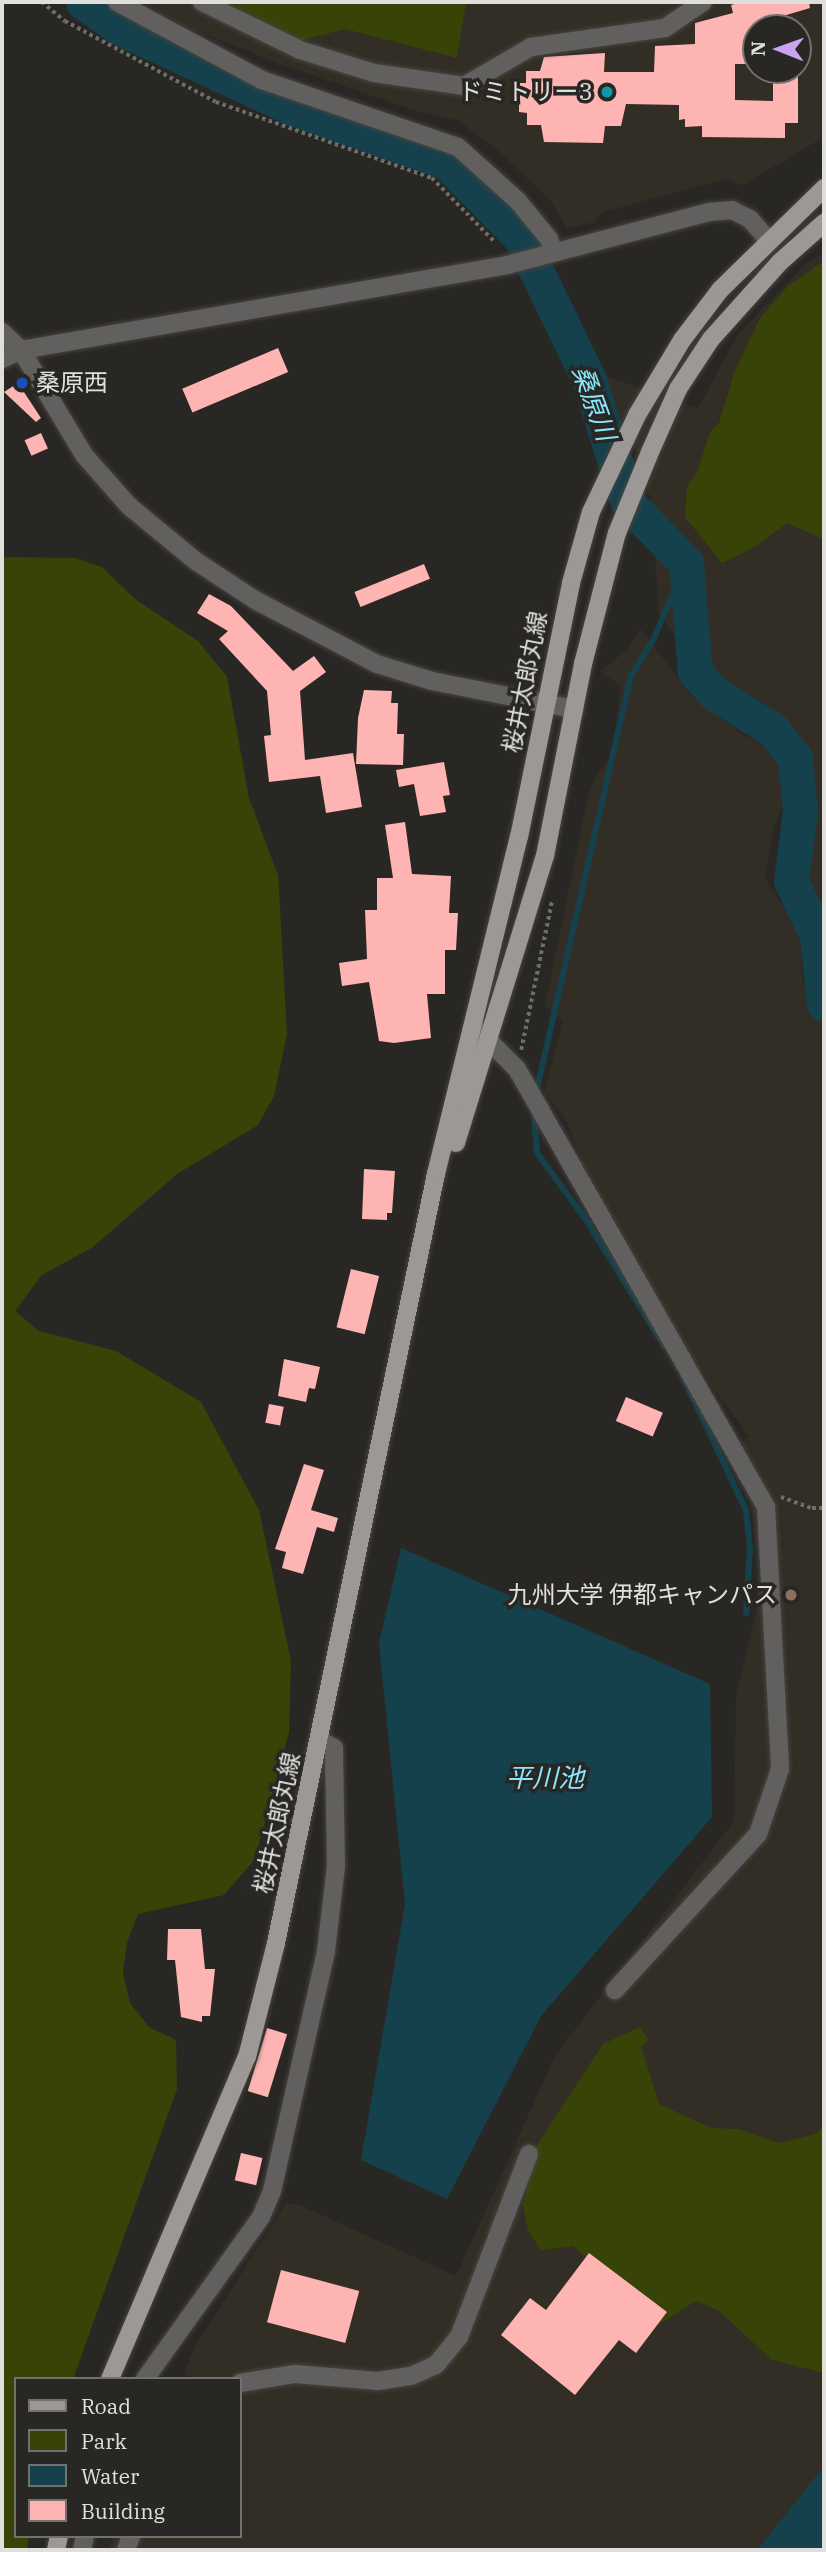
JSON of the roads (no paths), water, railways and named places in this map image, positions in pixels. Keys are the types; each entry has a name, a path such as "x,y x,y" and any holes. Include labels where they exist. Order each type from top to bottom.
{"main road":[{"name":"桜井太郎丸線","path":"480,1032 544,703 591,512 637,415 682,340 768,240 824,188"},
{"name":"桜井太郎丸線","path":"111,2377 247,2057 319,1740 422,1257 436,1174 480,1032 545,856 574,709 617,533 678,389 711,339 780,262 824,223"}],"street":[{"path":"117,2 262,80 458,147 518,201 549,253"},
{"path":"202,2 312,54 373,74 464,86 531,47 665,28 702,2"},
{"path":"2,359 21,350 513,263 709,212 732,210 750,219 768,240"},
{"path":"2,332 21,350 84,455 129,506 197,562 255,600 377,664 432,681 574,709"},
{"path":"480,1032 517,1069 766,1507 780,1769 758,1834 615,1990"},
{"path":"146,2377 261,2217 272,2191 326,1951 336,1866 334,1748 319,1740"},
{"path":"242,2383 295,2374 379,2381 411,2376 436,2365 459,2337 529,2154"}],"water":[{"name":"平川池","path":"401,1548 710,1684 712,1817 541,2016 447,2199 361,2160 405,1904 379,1643"},
{"path":"824,2466 824,2550 757,2550 790,2509"}],"waterway":[{"name":"桑原川","path":"83,2 120,28 292,108 446,162 520,237 589,380 628,503 686,563 695,672 714,693 773,730 795,758 800,811 791,881 817,936 824,1004"},
{"path":"536,1093 631,676 654,638 686,563"},
{"path":"533,1107 537,1153 584,1217 665,1347"},
{"path":"683,1377 746,1510 750,1548 746,1613"}],"place":[{"name":"ドミトリー3","path":"607,92"},
{"name":"桑原西","path":"22,383"},
{"name":"九州大学 伊都キャンパス","path":"791,1595"}]}
